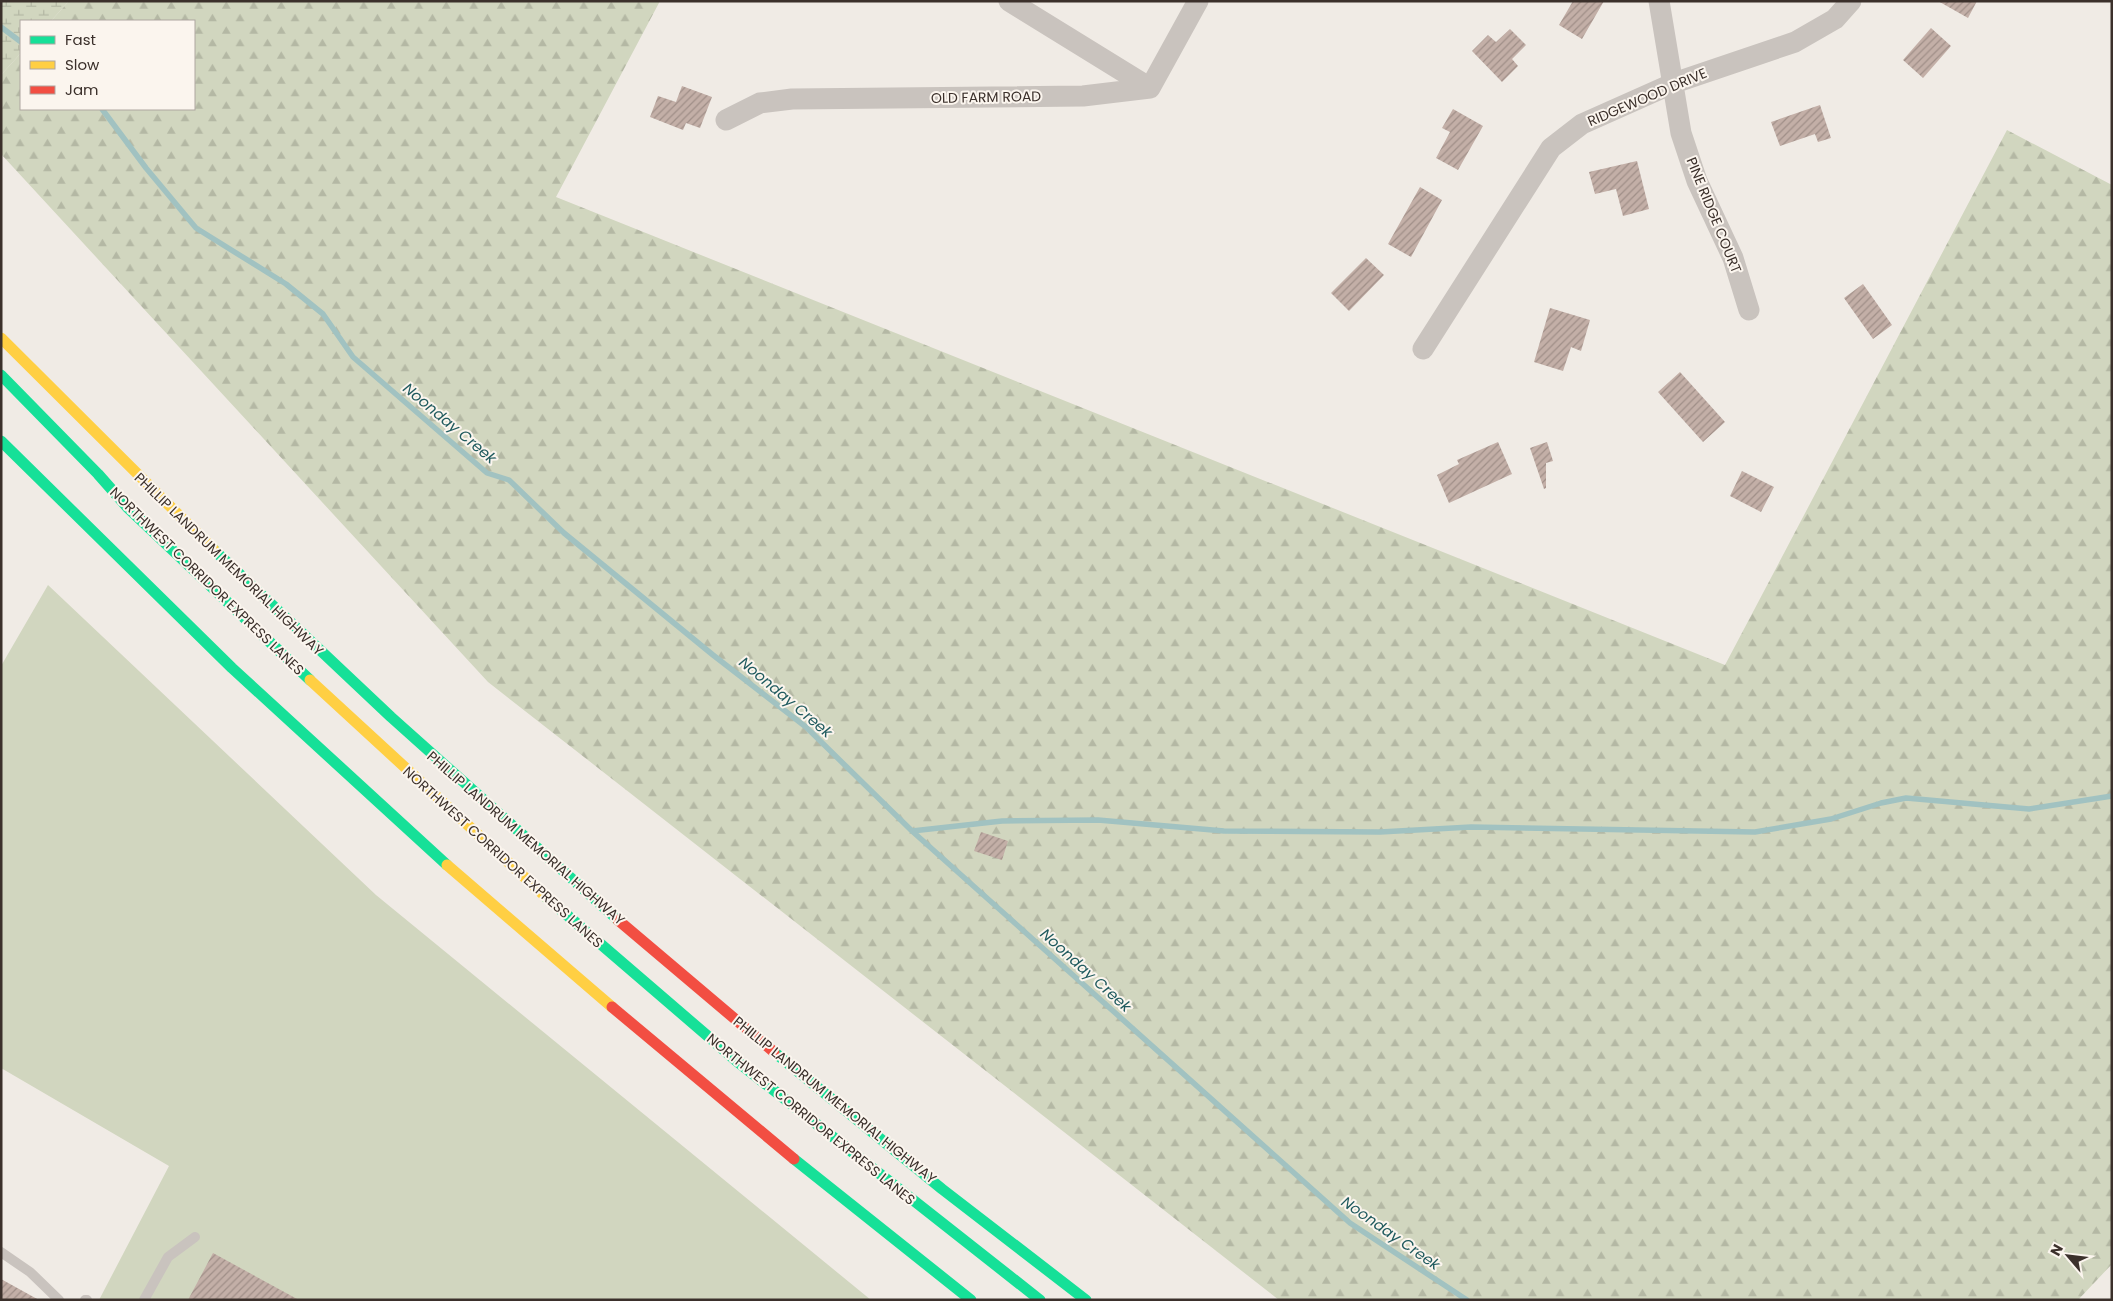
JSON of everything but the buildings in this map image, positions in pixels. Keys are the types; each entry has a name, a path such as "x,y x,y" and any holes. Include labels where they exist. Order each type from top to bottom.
{"highway":[{"name":"PHILLIP LANDRUM MEMORIAL HIGHWAY","path":"3,333 20,356 259,595 502,820 856,1119 1086,1300"},
{"name":"NORTHWEST CORRIDOR EXPRESS LANES","path":"1,375 98,474 128,508 358,727 559,909 736,1059 943,1226 1040,1300"},
{"path":"1,441 167,604 411,832 525,934 756,1129 971,1300"},
{"path":"1,458 167,604"}],"street":[{"path":"1009,1 1150,88 1198,1"},
{"name":"PINE RIDGE COURT","path":"1658,1 1674,83 1681,133 1698,181 1734,258 1749,310"},
{"name":"RIDGEWOOD DRIVE","path":"1422,349 1551,148 1582,124 1674,83 1795,42 1835,19 1851,1"},
{"name":"OLD FARM ROAD","path":"726,120 760,103 792,99 1083,96 1150,88"}],"lane":[{"path":"144,1300 168,1257 196,1237"},
{"path":"1,1252 30,1272 58,1300"}],"green space":[{"path":"1,1 69,1 52,20 20,20 20,54 1,75"},
{"path":"69,1 660,1 556,197 1725,665 2007,130 2112,185 2112,1264 2078,1300 1279,1300 488,682 1,154 1,75 20,54 20,110 195,110 195,20 52,20"},
{"path":"48,585 376,895 871,1300 99,1300 169,1166 1,1068 1,666"}],"waterway":[{"name":"Noonday Creek","path":"1,27 20,41"},
{"name":"Noonday Creek","path":"103,110 146,168 196,228 286,284 323,314 353,357 487,473 509,480 564,533 713,655 806,727 912,831 1350,1223 1467,1300"},
{"path":"912,831 1002,821 1098,820 1224,831 1380,832 1471,827 1755,832 1831,819 1881,803 1906,798 2029,809 2112,796"}],"traffic: fast":[{"path":"1,375 98,474 128,508 310,680"},
{"path":"1,441 232,668 447,865"},
{"path":"214,550 391,717 618,920"},
{"path":"546,897 739,1063 1040,1300"},
{"path":"774,1052 942,1189 1086,1300"},
{"path":"794,1159 971,1300"}],"traffic: slow":[{"path":"1,338 214,550"},
{"path":"310,680 546,897"},
{"path":"447,865 612,1007"}],"traffic: jam":[{"path":"618,920 774,1052"},
{"path":"612,1007 794,1159"}]}
